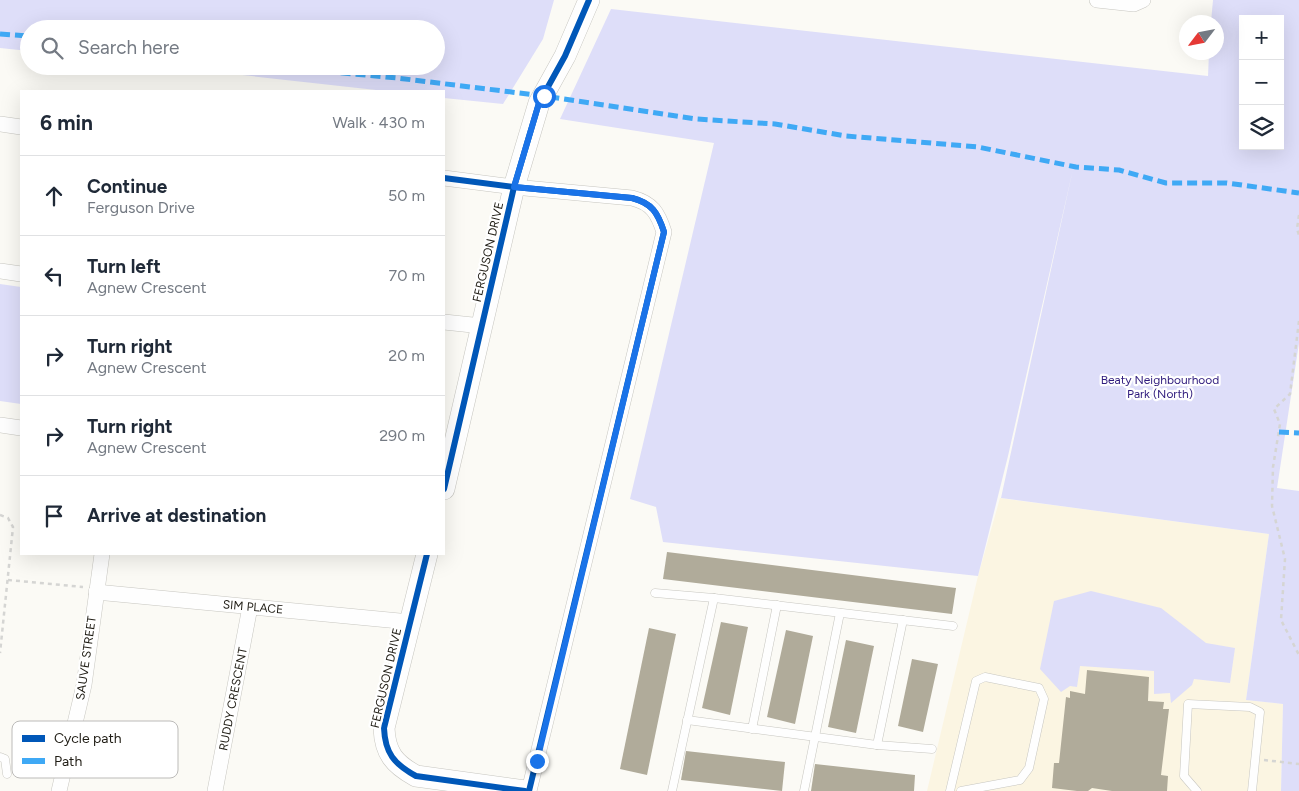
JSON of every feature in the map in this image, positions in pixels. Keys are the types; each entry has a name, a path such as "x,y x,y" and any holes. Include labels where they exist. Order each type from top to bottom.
{"street":[{"name":"FERGUSON DRIVE","path":"445,481 514,187 539,103 565,56 589,0"},
{"path":"1097,0 1134,4 1144,0"},
{"path":"0,124 20,127"},
{"path":"445,178 514,187 632,198 643,201 653,209 660,220 664,232 529,791"},
{"path":"0,271 20,274"},
{"path":"445,322 482,326"},
{"path":"0,425 20,428"},
{"name":"SAUVE STREET","path":"76,721 84,685 102,555"},
{"name":"FERGUSON DRIVE","path":"427,555 384,728 384,741 390,754 402,768 416,776 525,791"},
{"name":"SIM PLACE","path":"96,590 410,622"},
{"name":"RUDDY CRESCENT","path":"215,791 250,607"},
{"name":"SAUVE STREET","path":"59,791 62,778"}],"lane":[{"path":"655,593 714,598 952,626"},
{"path":"672,791 714,598"},
{"path":"752,729 777,606"},
{"path":"804,791 840,613"},
{"path":"877,745 903,620"},
{"path":"950,791 976,681 985,677 1039,688 1044,699 1029,768 1020,780 960,791"},
{"path":"1196,791 1184,776 1188,704 1250,707 1260,712 1252,791"},
{"path":"688,720 877,745 932,749"},
{"path":"0,758 5,759 7,774"}],"path":[{"path":"1299,215 1297,229 1299,235"},
{"path":"1299,321 1290,394 1274,409 1280,424 1273,466 1272,506 1285,559 1281,620 1299,655"},
{"path":"0,516 8,518 13,527 0,653"},
{"path":"8,580 96,590"},
{"path":"1256,759 1299,764"}],"shaded area":[{"path":"1000,498 1269,534 1246,700 1283,704 1281,791 927,791 978,576"}],"green space":[{"path":"0,0 554,0 543,39 503,104 445,98 445,90 376,90 242,75 445,75 445,20 20,20 20,50 0,48"},
{"name":"Beaty Neighbourhood Park (North)","path":"1213,0 1299,0 1299,343 1277,488 1299,491 1299,791 1281,791 1283,704 1246,700 1269,534 1001,498 1073,169 1008,456 978,576 663,542 656,507 630,499 714,143 560,119 611,9 1208,76 1209,60 1224,60 1224,15 1212,15"},
{"path":"0,284 20,287 20,404 0,401"},
{"path":"1091,591 1161,608 1206,643 1235,648 1230,683 1194,679 1192,685 1171,703 1170,693 1154,694 1154,671 1080,666 1077,687 1070,686 1061,692 1040,669 1054,601"}],"building":[{"path":"667,552 956,588 952,614 663,579"},
{"path":"721,622 748,627 730,715 702,708"},
{"path":"649,628 676,634 647,775 620,769"},
{"path":"786,630 813,636 795,724 767,717"},
{"path":"846,640 874,646 856,733 828,727"},
{"path":"912,659 938,664 923,732 898,726"},
{"path":"1087,670 1149,677 1148,701 1164,702 1163,709 1169,709 1161,775 1168,776 1167,791 1112,791 1092,788 1088,791 1077,791 1052,788 1054,763 1059,763 1066,697 1070,698 1070,691 1085,694"},
{"path":"686,751 785,762 782,791 681,780"},
{"path":"815,764 915,775 914,791 811,791"}],"marked path":[{"path":"0,34 20,35"},
{"path":"364,75 544,96 696,119 775,124 846,136 978,147 1076,167 1119,170 1166,183 1227,183 1299,193"},
{"path":"1279,432 1299,433"}],"cycle path":[{"path":"445,485 514,187 539,103 565,56 589,0"},
{"path":"445,178 514,187 632,198 645,203 657,214 664,232 529,791"},
{"path":"427,555 384,728 386,744 396,762 416,776 525,791"}],"route":[{"path":"537,761 664,232 660,220 653,209 643,201 632,198 514,187 539,103 544,96"}]}
